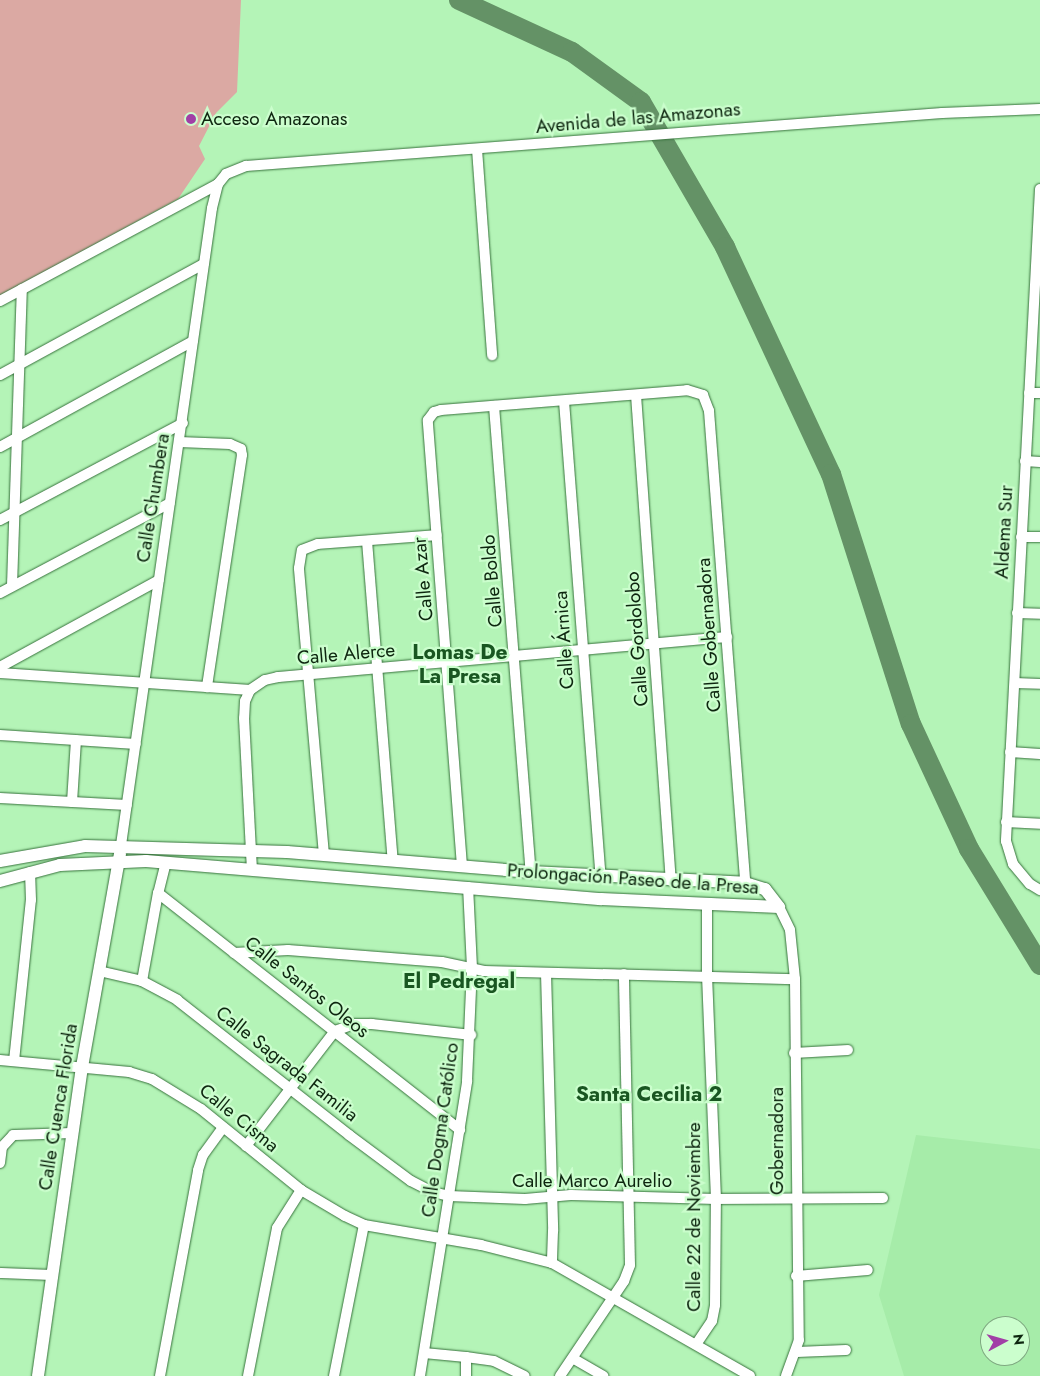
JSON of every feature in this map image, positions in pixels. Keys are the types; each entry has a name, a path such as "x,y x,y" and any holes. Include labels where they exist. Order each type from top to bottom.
{"street":[{"name":"Avenida de las Amazonas","path":"218,184 226,174 239,168 668,132 1040,109"},
{"path":"477,148 492,355"},
{"path":"0,301 218,184"},
{"name":"Calle Chumbera","path":"121,845 204,264 218,184"},
{"name":"Aldema Sur","path":"1040,189 1037,326 1029,393 1015,683 1006,822 1006,848 1020,873 1040,890"},
{"path":"0,375 204,264"},
{"path":"12,586 22,289"},
{"path":"0,447 193,341"},
{"name":"Calle Gobernadora","path":"636,394 695,391 703,395 709,411 745,883"},
{"path":"1029,393 1040,393"},
{"path":"494,406 636,394"},
{"name":"Calle Gordolobo","path":"636,394 671,881"},
{"name":"Calle Árnica","path":"564,401 601,877"},
{"name":"Calle Azar","path":"462,866 428,420 434,412 494,406"},
{"name":"Calle Boldo","path":"494,406 516,658 531,872"},
{"path":"0,520 182,423"},
{"path":"179,442 230,444 240,449 242,455 207,687"},
{"path":"1025,461 1040,462"},
{"path":"0,593 170,503"},
{"path":"324,855 299,568 302,550 307,546 437,535"},
{"path":"1022,537 1040,538"},
{"path":"367,540 392,860"},
{"path":"0,667 158,580"},
{"path":"1017,613 1040,614"},
{"name":"Calle Alerce","path":"250,690 265,680 307,675 447,662 516,658 727,637"},
{"path":"0,673 250,690 244,701 244,718 252,869"},
{"path":"1015,683 1040,684"},
{"path":"0,735 136,744"},
{"path":"72,802 76,740"},
{"path":"1010,752 1040,754"},
{"path":"0,798 127,805"},
{"path":"1006,822 1040,824"},
{"name":"Prolongación Paseo de la Presa","path":"0,861 85,846 121,845 252,850 601,877 745,883 765,889 778,907"},
{"name":"Calle Cuenca Florida","path":"38,1376 82,1067 121,845"},
{"name":"Prolongación Paseo de la Presa","path":"0,881 60,865 118,861 166,862 707,906 778,907"},
{"path":"142,981 158,893 166,862"},
{"path":"14,1061 30,900 30,872"},
{"name":"Calle Dogma Católico","path":"420,1376 460,1130 471,1035 472,968 468,887"},
{"name":"Calle Santos Oleos","path":"158,893 460,1130"},
{"name":"Calle 22 de Noviembre","path":"698,1343 712,1321 715,1305 716,1199 707,976 707,906"},
{"name":"Gobernadora","path":"778,907 790,930 795,979 797,1352 786,1376"},
{"path":"234,953 288,950 442,962 472,968 546,973 795,979"},
{"name":"Calle Sagrada Familia","path":"100,971 142,981 177,1000 411,1181 449,1196"},
{"path":"546,973 552,1263"},
{"path":"560,1376 574,1359 612,1295 624,1281 630,1265 631,1198 624,974"},
{"path":"246,1146 289,1087 335,1031 354,1024 372,1024 471,1035"},
{"path":"794,1053 848,1050"},
{"name":"Calle Cisma","path":"0,1060 129,1072 152,1079 178,1092 301,1190 364,1224 443,1238 552,1263 698,1343 750,1376"},
{"path":"160,1376 198,1170 203,1155 223,1127"},
{"path":"0,1163 2,1147 13,1135 72,1132"},
{"path":"248,1376 277,1228 301,1190"},
{"name":"Calle Marco Aurelio","path":"449,1196 716,1199 882,1198"},
{"path":"334,1376 364,1224"},
{"path":"796,1276 868,1270"},
{"path":"0,1273 53,1275"},
{"path":"797,1352 846,1350"},
{"path":"424,1353 494,1361 525,1376"},
{"path":"466,1357 466,1376"},
{"path":"574,1359 603,1376"}],"shaded area":[{"path":"0,0 241,0 237,92 216,113 199,146 205,159 178,199 0,296"},
{"path":"916,1135 1040,1149 1040,1376 904,1376 879,1295"}],"waterway":[{"path":"459,0 572,52 641,102 725,247 831,474 911,724 969,849 1040,965"}],"place":[{"name":"Acceso Amazonas","path":"191,119"}],"district":[{"name":"Lomas De La Presa","path":"460,664"},
{"name":"El Pedregal","path":"459,981"},
{"name":"Santa Cecilia 2","path":"649,1094"}]}
